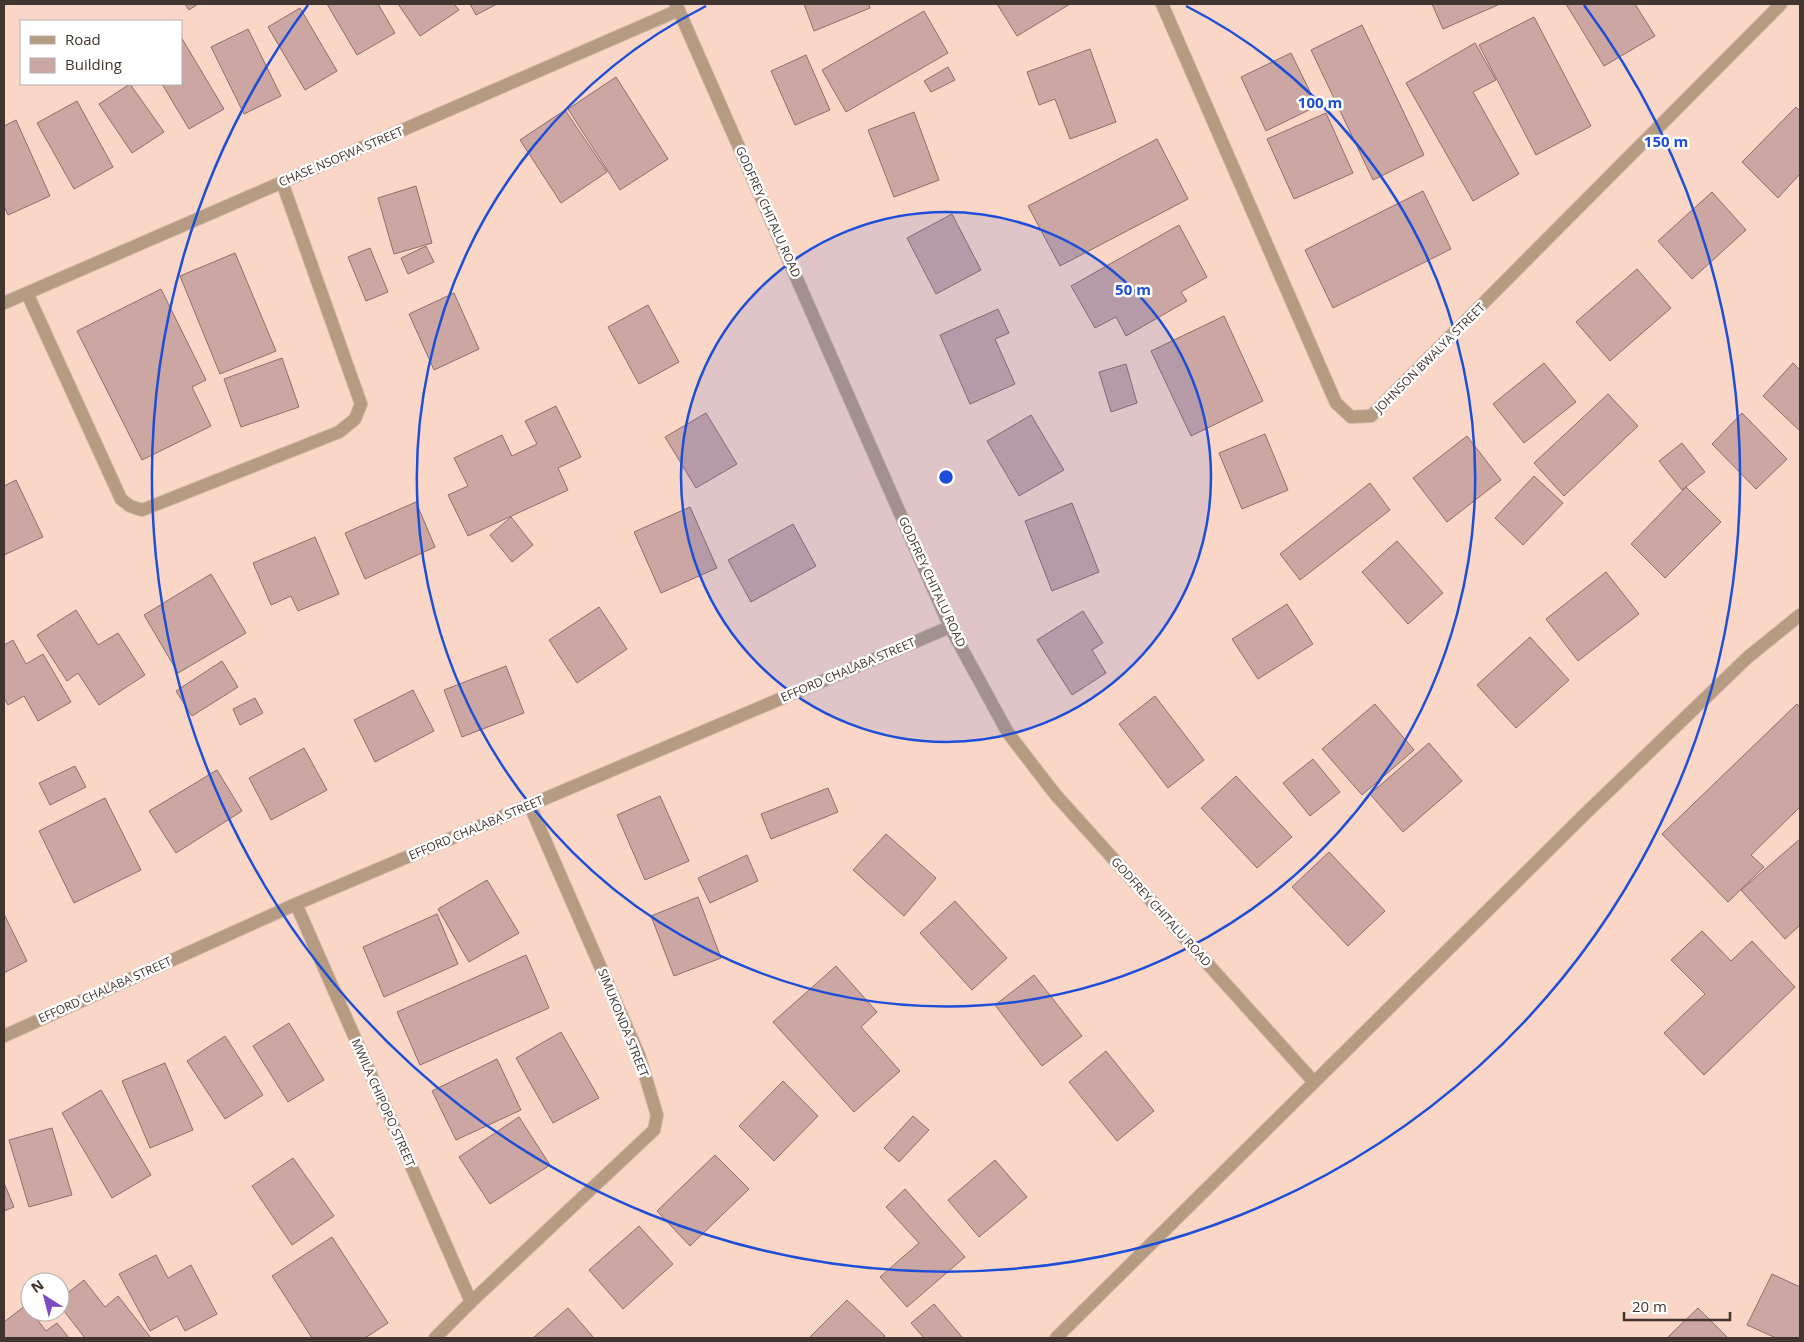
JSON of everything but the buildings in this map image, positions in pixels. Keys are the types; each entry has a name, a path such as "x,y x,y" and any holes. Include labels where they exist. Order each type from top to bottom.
{"street":[{"name":"JOHNSON BWALYA STREET","path":"1162,4 1336,403 1351,417 1371,416 1781,4"},
{"name":"CHASE NSOFWA STREET","path":"4,303 677,7"},
{"name":"GODFREY CHITALU ROAD","path":"677,7 950,627 1008,733 1055,794 1314,1082"},
{"path":"27,293 121,499 130,506 142,510 340,432 355,419 361,404 282,182"},
{"path":"1056,1338 1614,786 1748,657 1800,615"},
{"name":"EFFORD CHALABA STREET","path":"4,1036 296,904 950,627"},
{"name":"SIMUKONDA STREET","path":"435,1338 654,1130 657,1116 638,1055 530,806"},
{"name":"MWILA CHIPOPO STREET","path":"296,904 471,1302"}]}
